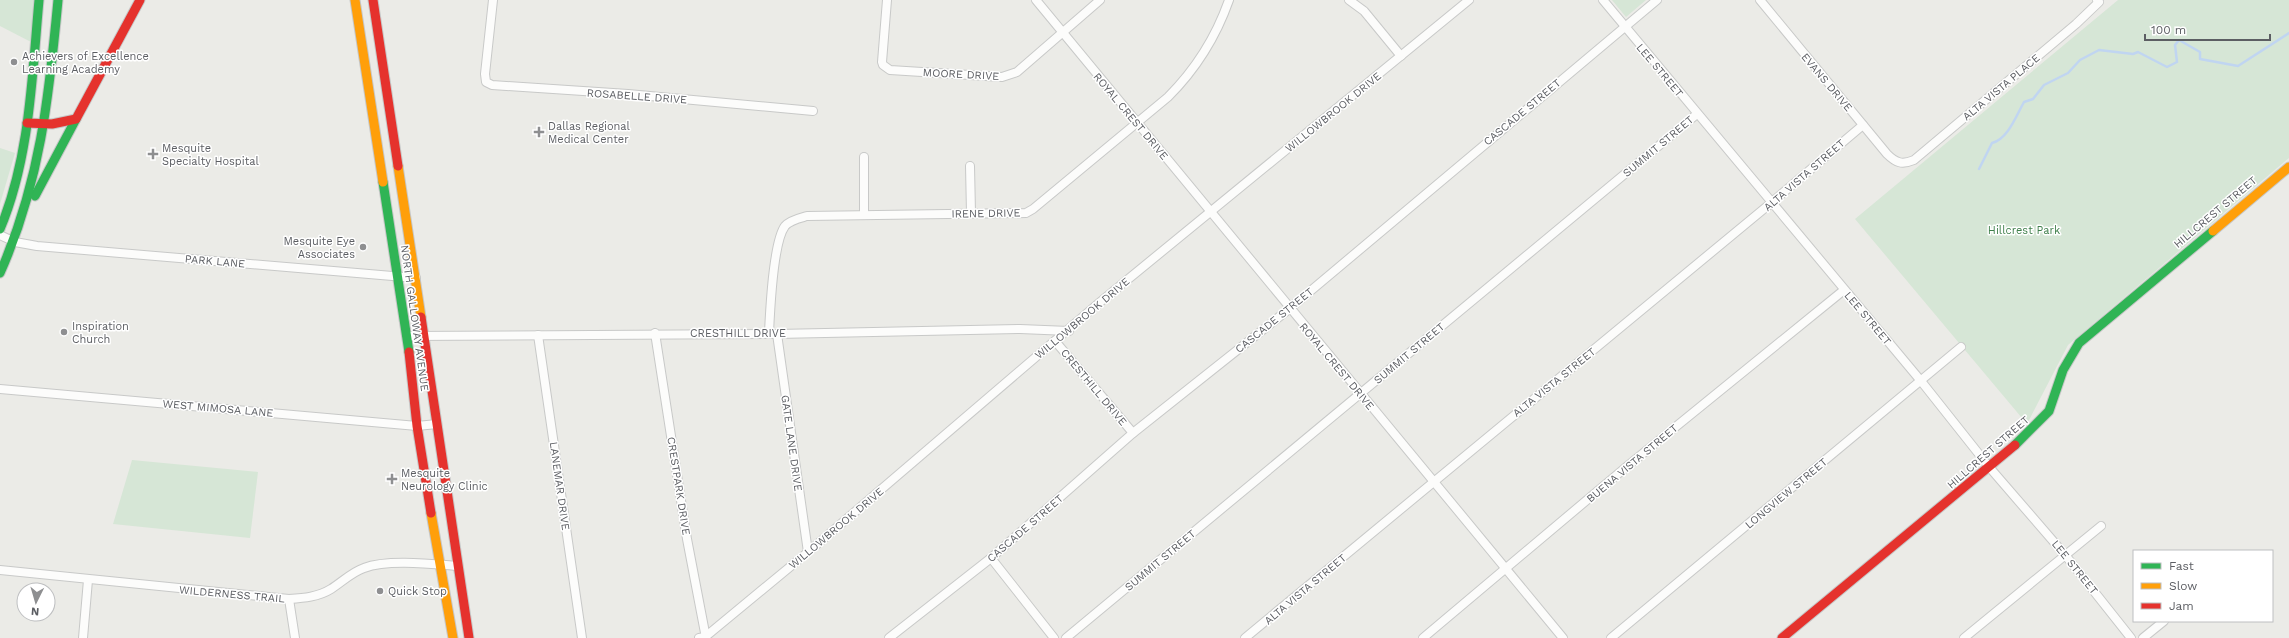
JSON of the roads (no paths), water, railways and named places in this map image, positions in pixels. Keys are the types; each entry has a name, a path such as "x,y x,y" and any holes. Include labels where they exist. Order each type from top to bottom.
{"main road":[{"path":"0,229 10,205 27,123 39,0"},
{"path":"0,273 15,242 35,178 45,125 58,0"},
{"path":"23,218 140,0"},
{"name":"NORTH GALLOWAY AVENUE","path":"373,0 469,638"},
{"path":"356,4 369,14 377,29"},
{"name":"NORTH GALLOWAY AVENUE","path":"356,4 407,336 417,426 439,565 453,638"},
{"path":"27,123 45,125 63,124 76,119"},
{"name":"HILLCREST STREET","path":"1782,638 1990,468 2042,420 2049,411 2064,370 2079,343 2289,167"},
{"path":"390,229 407,227"}],"street":[{"name":"ROSABELLE DRIVE","path":"493,0 486,59 485,80 489,84 497,86 628,94 813,111"},
{"name":"MOORE DRIVE","path":"887,0 882,62 883,66 890,70 1002,77 1017,72 1100,0"},
{"name":"ROYAL CREST DRIVE","path":"1036,0 1062,34 1563,638"},
{"name":"IRENE DRIVE","path":"772,288 780,237 785,226 794,220 807,216 1026,212 1033,209 1137,123 1187,78 1212,40 1229,0"},
{"path":"1349,0 1364,11 1401,56"},
{"name":"WILLOWBROOK DRIVE","path":"703,638 808,552 1069,330 1098,303 1469,0"},
{"name":"LEE STREET","path":"1603,0 1921,381 1990,468 2066,556 2131,638"},
{"name":"CASCADE STREET","path":"889,638 991,558 1133,433 1290,309 1657,0"},
{"name":"EVANS DRIVE","path":"1760,0 1863,125 1896,162"},
{"name":"ALTA VISTA PLACE","path":"1896,162 1905,163 1914,160 2076,24 2099,2 2097,0"},
{"name":"SUMMIT STREET","path":"1066,638 1697,114"},
{"name":"ALTA VISTA STREET","path":"1245,638 1771,203 1863,125"},
{"path":"864,157 864,214"},
{"path":"970,166 971,213"},
{"name":"PARK LANE","path":"0,235 15,242 43,246 416,278"},
{"name":"GATE LANE DRIVE","path":"772,288 773,333 808,552"},
{"name":"BUENA VISTA STREET","path":"1423,638 1506,570 1625,468 1844,290"},
{"name":"CRESTHILL DRIVE","path":"407,336 1020,329 1069,330"},
{"name":"CRESTPARK DRIVE","path":"655,333 703,638"},
{"name":"LANEMAR DRIVE","path":"538,335 582,638"},
{"name":"CRESTHILL DRIVE","path":"1055,341 1133,433"},
{"name":"LONGVIEW STREET","path":"1611,638 1961,347"},
{"name":"WEST MIMOSA LANE","path":"0,389 417,426 437,424"},
{"path":"1964,638 2101,526"},
{"path":"991,558 1054,638"},
{"name":"WILDERNESS TRAIL","path":"0,570 289,599 310,598 329,590 352,574 374,565 386,563 457,566"},
{"path":"83,638 88,580"},
{"path":"289,599 295,638"},
{"path":"2143,638 2163,622"}],"waterway":[{"path":"1979,169 1992,143 1998,141 2007,132 2024,102 2033,99 2044,85 2068,73 2080,60 2099,50 2133,54 2138,52 2167,67 2177,62 2175,45 2179,40 2200,52 2200,59 2238,66 2289,33"}],"place":[{"name":"Achievers of Excellence Learning Academy","path":"14,62"},
{"name":"Dallas Regional Medical Center","path":"539,132"},
{"name":"Mesquite Specialty Hospital","path":"153,154"},
{"name":"Mesquite Eye Associates","path":"363,247"},
{"name":"Inspiration Church","path":"64,332"},
{"name":"Mesquite Neurology Clinic","path":"392,479"},
{"name":"Quick Stop","path":"380,591"}],"park label":[{"name":"Hillcrest Park","path":"2024,230"}]}
